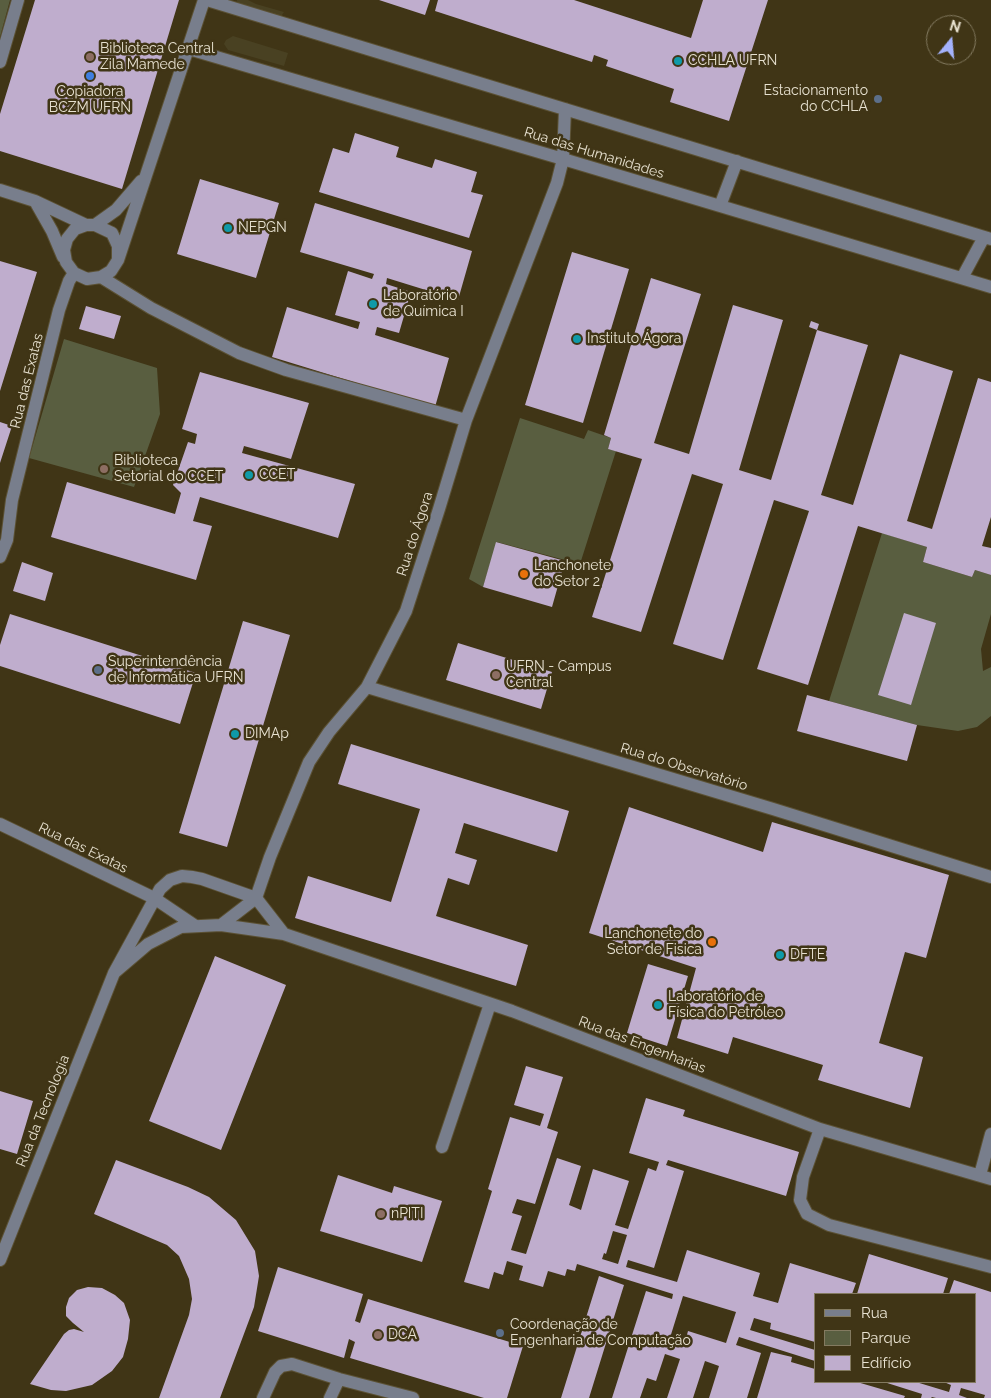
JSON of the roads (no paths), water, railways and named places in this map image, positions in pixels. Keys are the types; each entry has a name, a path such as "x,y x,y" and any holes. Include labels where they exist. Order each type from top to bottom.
{"lane":[{"path":"0,62 18,0"},
{"path":"35,201 52,231 66,262 74,273 87,279 101,278 111,271 118,260 206,0 988,238 962,278"},
{"name":"Rua das Humanidades","path":"189,49 562,158 991,287"},
{"name":"Rua do Ágora","path":"256,898 270,856 309,762 329,732 367,687 406,611 440,509 466,420 557,183 562,158 565,109"},
{"path":"720,206 737,161"},
{"path":"66,262 64,250 67,238 75,229 90,225 116,210 146,175"},
{"path":"0,190 35,201 112,233 118,246 118,260"},
{"name":"Rua das Exatas","path":"0,557 7,540 12,500 59,310 68,281 74,273"},
{"path":"101,278 151,308 239,353 286,370 466,420"},
{"name":"Rua do Observatório","path":"367,687 773,808 991,878"},
{"name":"Rua das Exatas","path":"0,824 154,898 194,926"},
{"name":"Rua da Tecnologia","path":"0,1260 114,973 160,889 170,880 182,876 202,878 256,898"},
{"path":"221,924 256,898 284,934"},
{"name":"Rua da Tecnologia","path":"114,973 148,944 182,928 221,924"},
{"name":"Rua das Engenharias","path":"221,924 284,934 490,1004 820,1129 986,1177"},
{"path":"442,1147 490,1004"},
{"path":"820,1129 803,1177 800,1200 807,1214 829,1225 991,1267"},
{"path":"986,1177 991,1134"},
{"path":"263,1398 274,1372 281,1366 292,1364 339,1379 413,1398"},
{"path":"330,1398 339,1379"}],"place":[{"name":"Biblioteca Central Zila Mamede","path":"90,57"},
{"name":"CCHLA UFRN","path":"678,61"},
{"name":"Copiadora BCZM UFRN","path":"90,76"},
{"name":"Estacionamento do CCHLA","path":"878,99"},
{"name":"NEPGN","path":"228,228"},
{"name":"Laboratório de Química I","path":"373,304"},
{"name":"Instituto Ágora","path":"577,339"},
{"name":"Biblioteca Setorial do CCET","path":"104,469"},
{"name":"CCET","path":"249,475"},
{"name":"Lanchonete do Setor 2","path":"524,574"},
{"name":"Superintendência de Informática UFRN","path":"98,670"},
{"name":"UFRN - Campus Central","path":"496,675"},
{"name":"DIMAp","path":"235,734"},
{"name":"Lanchonete do Setor de Fisica","path":"712,942"},
{"name":"DFTE","path":"780,955"},
{"name":"Laboratório de Física do Petróleo","path":"658,1005"},
{"name":"nPITI","path":"381,1214"},
{"name":"Coordenação de Engenharia de Computação","path":"500,1333"},
{"name":"DCA","path":"378,1335"}]}
